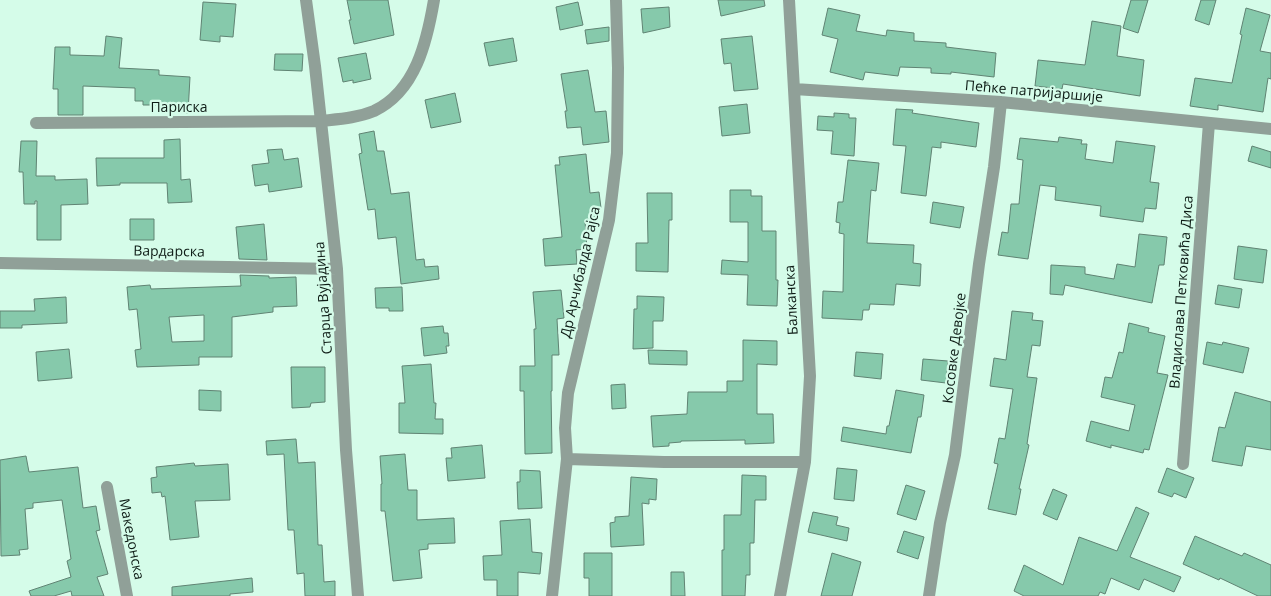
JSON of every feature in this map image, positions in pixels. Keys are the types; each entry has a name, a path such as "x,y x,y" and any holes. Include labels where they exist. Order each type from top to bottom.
{"street":[{"name":"Старца Вујадина","path":"306,0 338,269 346,450 358,596"},
{"name":"Париска","path":"36,123 321,121 361,115 375,110 393,97 408,80 423,51 434,0"},
{"name":"Др Арчибалда Рајса","path":"552,596 567,459 565,428 568,393 609,220 617,152 618,68 616,0"},
{"name":"Балканска","path":"780,596 805,462 810,376 789,0"},
{"name":"Пећке патријаршије","path":"794,89 1001,102 1271,129"},
{"name":"Косовке Девојке","path":"929,596 940,523 955,455 1001,102"},
{"name":"Владислава Петковића Диса","path":"1183,464 1209,122"},
{"name":"Вардарска","path":"0,263 338,269"},
{"path":"567,459 664,462 805,462"},
{"name":"Македонска","path":"107,488 127,596"}],"building":[{"path":"347,0 388,0 394,35 354,44"},
{"path":"718,0 764,0 765,6 721,16"},
{"path":"1131,0 1148,0 1138,33 1123,28"},
{"path":"1201,0 1216,0 1209,25 1195,20"},
{"path":"203,2 236,4 233,37 220,36 220,42 200,40"},
{"path":"578,2 583,25 560,30 556,7"},
{"path":"669,7 670,27 643,33 641,9"},
{"path":"828,8 860,15 856,31 886,36 887,30 914,33 914,41 946,43 946,47 996,53 994,77 951,72 951,74 931,73 931,68 900,67 898,76 865,72 863,80 830,72 838,39 822,35"},
{"path":"1246,8 1270,15 1260,51 1271,53 1271,79 1268,78 1263,112 1218,105 1218,110 1190,106 1195,78 1232,83"},
{"path":"1092,21 1121,26 1117,56 1144,60 1140,96 1063,84 1062,89 1035,86 1038,60 1085,65"},
{"path":"609,27 609,41 587,44 585,30"},
{"path":"106,36 122,38 119,68 159,70 159,75 190,77 188,113 174,112 174,108 164,108 164,105 143,105 143,101 135,101 135,88 83,86 83,115 58,115 58,89 53,89 55,47 70,47 70,55 104,56"},
{"path":"752,36 758,89 734,91 731,63 724,64 721,39"},
{"path":"513,38 517,61 489,66 484,43"},
{"path":"366,53 371,79 353,83 353,80 343,82 338,58"},
{"path":"275,54 303,54 302,71 274,70"},
{"path":"588,70 595,112 606,111 609,142 583,145 581,127 567,128 565,111 567,111 561,74"},
{"path":"455,93 461,122 431,128 425,100"},
{"path":"747,104 750,133 722,136 719,107"},
{"path":"896,109 913,110 912,113 979,123 976,147 941,142 941,148 932,147 926,196 901,193 906,146 893,145"},
{"path":"834,113 849,114 849,118 856,118 854,156 831,154 833,131 817,130 818,116 834,117"},
{"path":"374,131 377,151 384,151 391,194 409,192 416,260 424,259 425,267 438,266 439,279 401,284 396,237 378,239 375,209 368,210 359,154 362,153 359,134"},
{"path":"1059,137 1082,140 1081,144 1087,144 1085,159 1113,163 1116,141 1155,146 1150,182 1159,183 1156,209 1145,208 1143,222 1100,216 1101,206 1055,200 1056,187 1040,185 1028,259 998,255 1002,232 1008,233 1011,204 1019,204 1023,160 1017,159 1020,138 1058,142"},
{"path":"180,139 181,180 190,179 192,202 168,203 167,183 120,183 120,185 97,186 96,158 164,158 164,140"},
{"path":"21,141 37,141 36,176 55,176 55,180 87,179 88,204 61,205 61,240 37,240 37,201 35,201 35,204 24,204 23,172 19,172"},
{"path":"1252,146 1271,152 1271,168 1248,161"},
{"path":"282,149 284,160 298,158 302,187 269,192 268,184 255,186 252,165 269,163 267,150"},
{"path":"586,154 590,193 599,192 601,208 595,208 596,217 589,217 590,221 585,221 587,249 576,250 577,264 545,266 543,239 562,237 555,165 560,165 559,157"},
{"path":"848,160 879,163 876,191 871,190 867,243 914,245 913,263 921,264 920,286 896,284 894,305 870,304 869,310 863,310 862,320 822,318 823,291 843,292 844,234 839,233 840,223 836,222 838,202 843,202"},
{"path":"730,190 751,190 751,196 762,196 762,231 776,231 777,306 747,305 748,275 721,274 722,260 748,262 748,222 730,222"},
{"path":"647,193 672,193 672,220 669,220 668,272 636,271 636,243 648,243"},
{"path":"933,202 964,207 960,228 930,223"},
{"path":"130,219 154,219 154,240 130,240"},
{"path":"264,224 267,260 239,259 236,227"},
{"path":"1139,234 1167,237 1164,265 1159,265 1152,303 1065,285 1063,295 1050,294 1051,265 1085,267 1085,274 1114,279 1117,264 1135,267"},
{"path":"1238,246 1267,250 1263,283 1234,279"},
{"path":"240,275 269,276 269,278 296,277 297,306 273,307 273,312 232,317 232,357 199,357 199,365 137,367 135,350 141,349 137,309 129,310 127,287 150,285 151,289 241,286","holes":["204,315 204,341 172,342 169,317"]},
{"path":"1218,285 1242,289 1239,308 1215,304"},
{"path":"402,287 403,311 389,311 389,308 376,308 375,288"},
{"path":"561,290 564,318 557,319 559,355 552,355 552,453 525,454 524,391 520,391 520,366 535,366 534,329 536,329 533,292"},
{"path":"637,296 664,297 663,321 653,321 653,348 633,349 634,309 637,309"},
{"path":"66,297 67,323 22,325 22,328 0,328 0,311 35,311 34,299"},
{"path":"1012,311 1033,313 1032,320 1043,321 1040,346 1032,345 1027,377 1037,378 1027,444 1029,445 1019,489 1021,489 1016,515 988,509 998,464 994,463 999,438 1005,439 1013,389 990,386 994,358 1006,360"},
{"path":"1129,323 1149,328 1148,332 1165,336 1157,373 1168,375 1149,450 1144,449 1143,453 1111,445 1111,448 1086,441 1091,421 1129,431 1135,405 1101,397 1105,377 1112,378 1119,352 1123,353"},
{"path":"443,326 444,333 448,333 449,346 446,346 447,353 424,356 421,328"},
{"path":"743,340 777,341 777,365 757,364 757,414 773,414 774,443 745,444 745,440 681,441 669,443 669,446 653,447 651,416 687,414 688,392 727,392 727,381 743,381"},
{"path":"1207,342 1222,345 1223,342 1249,348 1243,373 1203,364"},
{"path":"69,349 72,378 38,381 36,352"},
{"path":"648,350 687,351 687,365 649,364"},
{"path":"856,352 883,354 881,379 854,376"},
{"path":"923,359 948,361 946,383 921,380"},
{"path":"431,364 434,403 436,403 435,419 443,419 443,434 399,433 399,403 405,403 402,366"},
{"path":"291,367 325,367 325,402 311,403 310,407 292,408"},
{"path":"625,384 626,408 612,409 611,385"},
{"path":"199,390 221,391 221,411 199,410"},
{"path":"896,390 924,395 921,417 918,417 911,453 841,441 843,427 886,434"},
{"path":"1235,392 1271,402 1271,450 1246,446 1242,466 1212,461 1219,427 1225,428"},
{"path":"296,439 298,463 315,462 318,545 322,545 324,582 335,581 335,596 305,596 304,573 297,574 294,530 288,530 284,454 267,455 266,441"},
{"path":"482,445 485,478 448,481 446,458 452,458 451,448"},
{"path":"405,454 408,490 417,490 417,520 454,518 455,543 428,544 428,549 419,550 422,578 393,581 385,511 381,511 380,456"},
{"path":"26,456 29,472 78,467 83,508 96,506 100,530 96,531 108,574 97,577 104,596 72,596 71,591 54,596 31,596 29,591 71,577 67,561 71,559 62,500 33,503 33,508 25,509 28,549 19,550 20,555 1,556 0,460"},
{"path":"194,463 195,466 228,464 230,500 195,501 199,537 170,540 165,496 162,497 161,492 152,493 151,478 157,477 156,467"},
{"path":"837,468 857,470 854,501 834,499"},
{"path":"1167,468 1194,478 1186,498 1174,493 1172,497 1158,492"},
{"path":"520,470 540,471 542,508 518,509 517,482 520,482"},
{"path":"742,475 766,476 766,500 755,500 754,543 750,543 750,575 746,575 745,596 722,596 724,515 741,515"},
{"path":"631,477 657,479 656,500 649,499 649,504 642,503 644,545 611,547 610,523 615,522 615,517 629,516"},
{"path":"906,485 925,491 916,520 897,514"},
{"path":"1053,489 1067,495 1057,520 1043,514"},
{"path":"1136,507 1149,513 1130,557 1181,577 1174,592 1144,579 1139,590 1111,578 1105,594 1100,592 1098,596 1024,596 1014,591 1024,565 1063,585 1079,537 1117,551"},
{"path":"813,512 838,517 836,525 849,528 847,541 808,532"},
{"path":"530,519 532,552 542,553 540,574 518,572 518,596 497,596 497,580 484,580 483,556 502,555 500,521"},
{"path":"904,531 924,537 918,559 897,552"},
{"path":"1195,536 1242,556 1244,553 1271,565 1271,596 1258,596 1220,578 1219,580 1183,564"},
{"path":"584,553 612,553 612,596 589,596 589,578 584,578"},
{"path":"832,553 861,562 852,596 821,596"},
{"path":"671,572 684,572 685,596 671,596"},
{"path":"252,578 253,592 230,594 230,596 172,596 172,587"}]}
